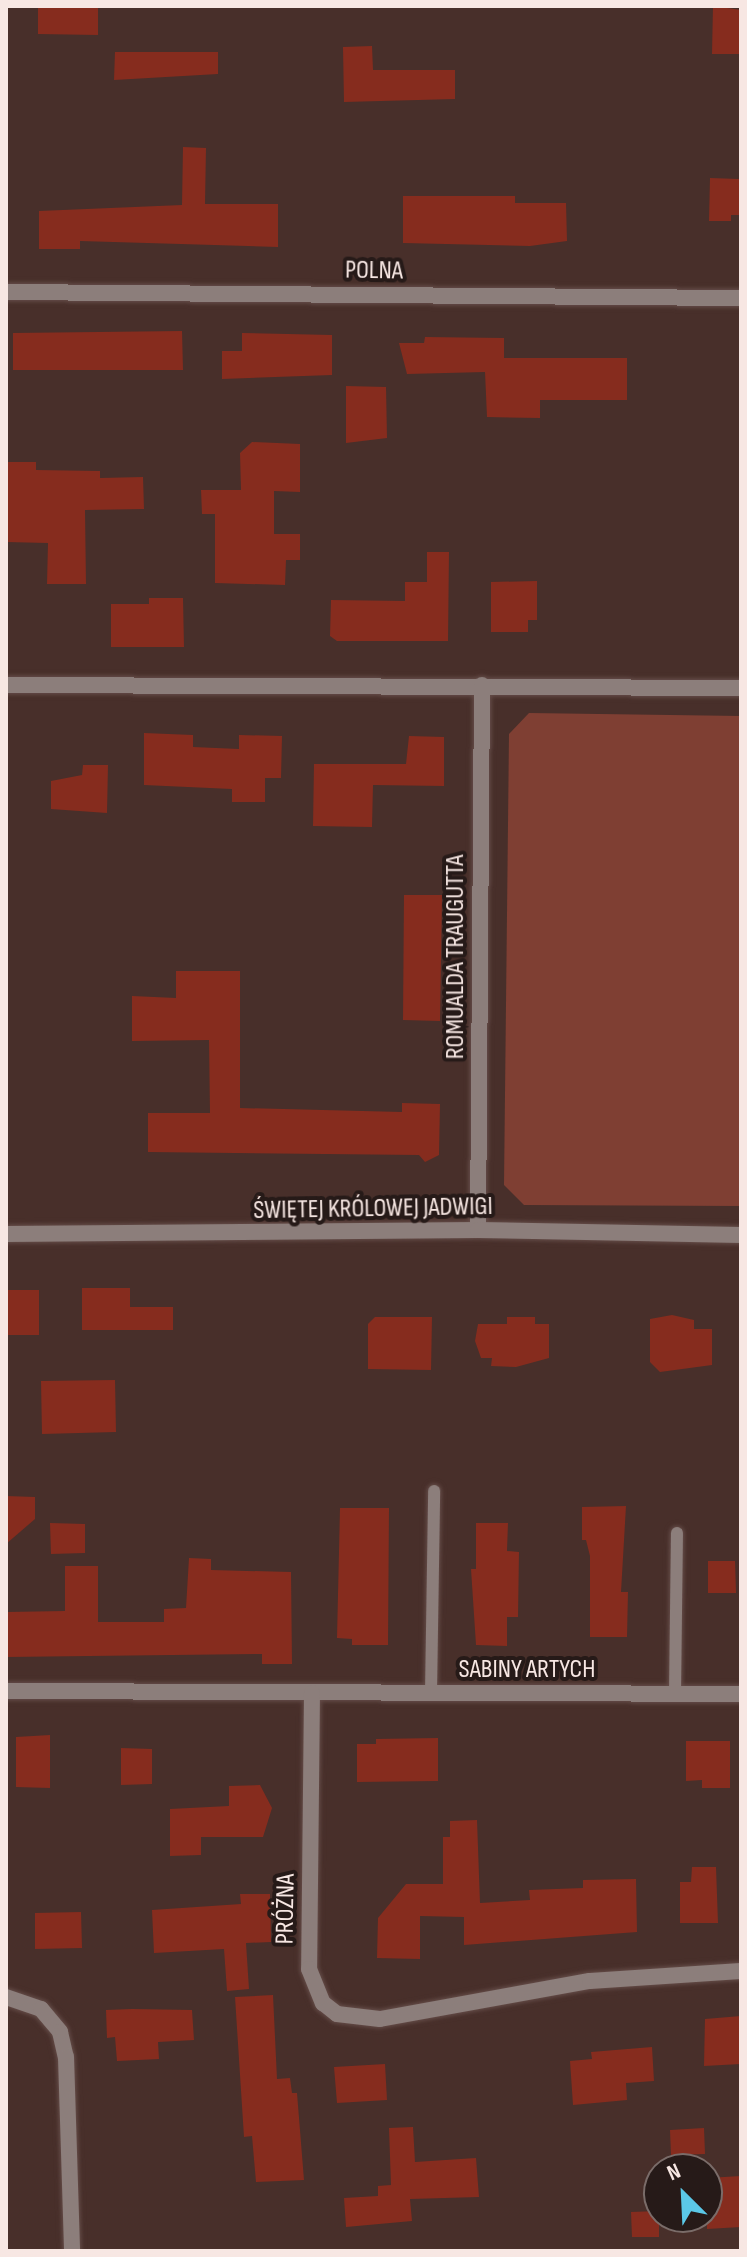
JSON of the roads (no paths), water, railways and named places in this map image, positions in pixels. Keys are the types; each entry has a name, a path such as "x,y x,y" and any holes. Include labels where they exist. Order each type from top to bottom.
{"street":[{"name":"POLNA","path":"6,292 741,298"},
{"path":"6,685 741,688"},
{"name":"ROMUALDA TRAUGUTTA","path":"478,1230 482,685"},
{"name":"ŚWIĘTEJ KRÓLOWEJ JADWIGI","path":"6,1234 478,1230 741,1235"},
{"path":"6,1691 312,1693"},
{"name":"SABINY ARTYCH","path":"312,1693 741,1694"},
{"name":"PRÓŻNA","path":"312,1693 309,1969 323,2003 337,2014 380,2019 590,1981 741,1971"},
{"path":"6,1997 41,2009 60,2032 66,2057 72,2251"}],"lane":[{"path":"431,1693 434,1491"},
{"path":"675,1694 677,1533"}]}
